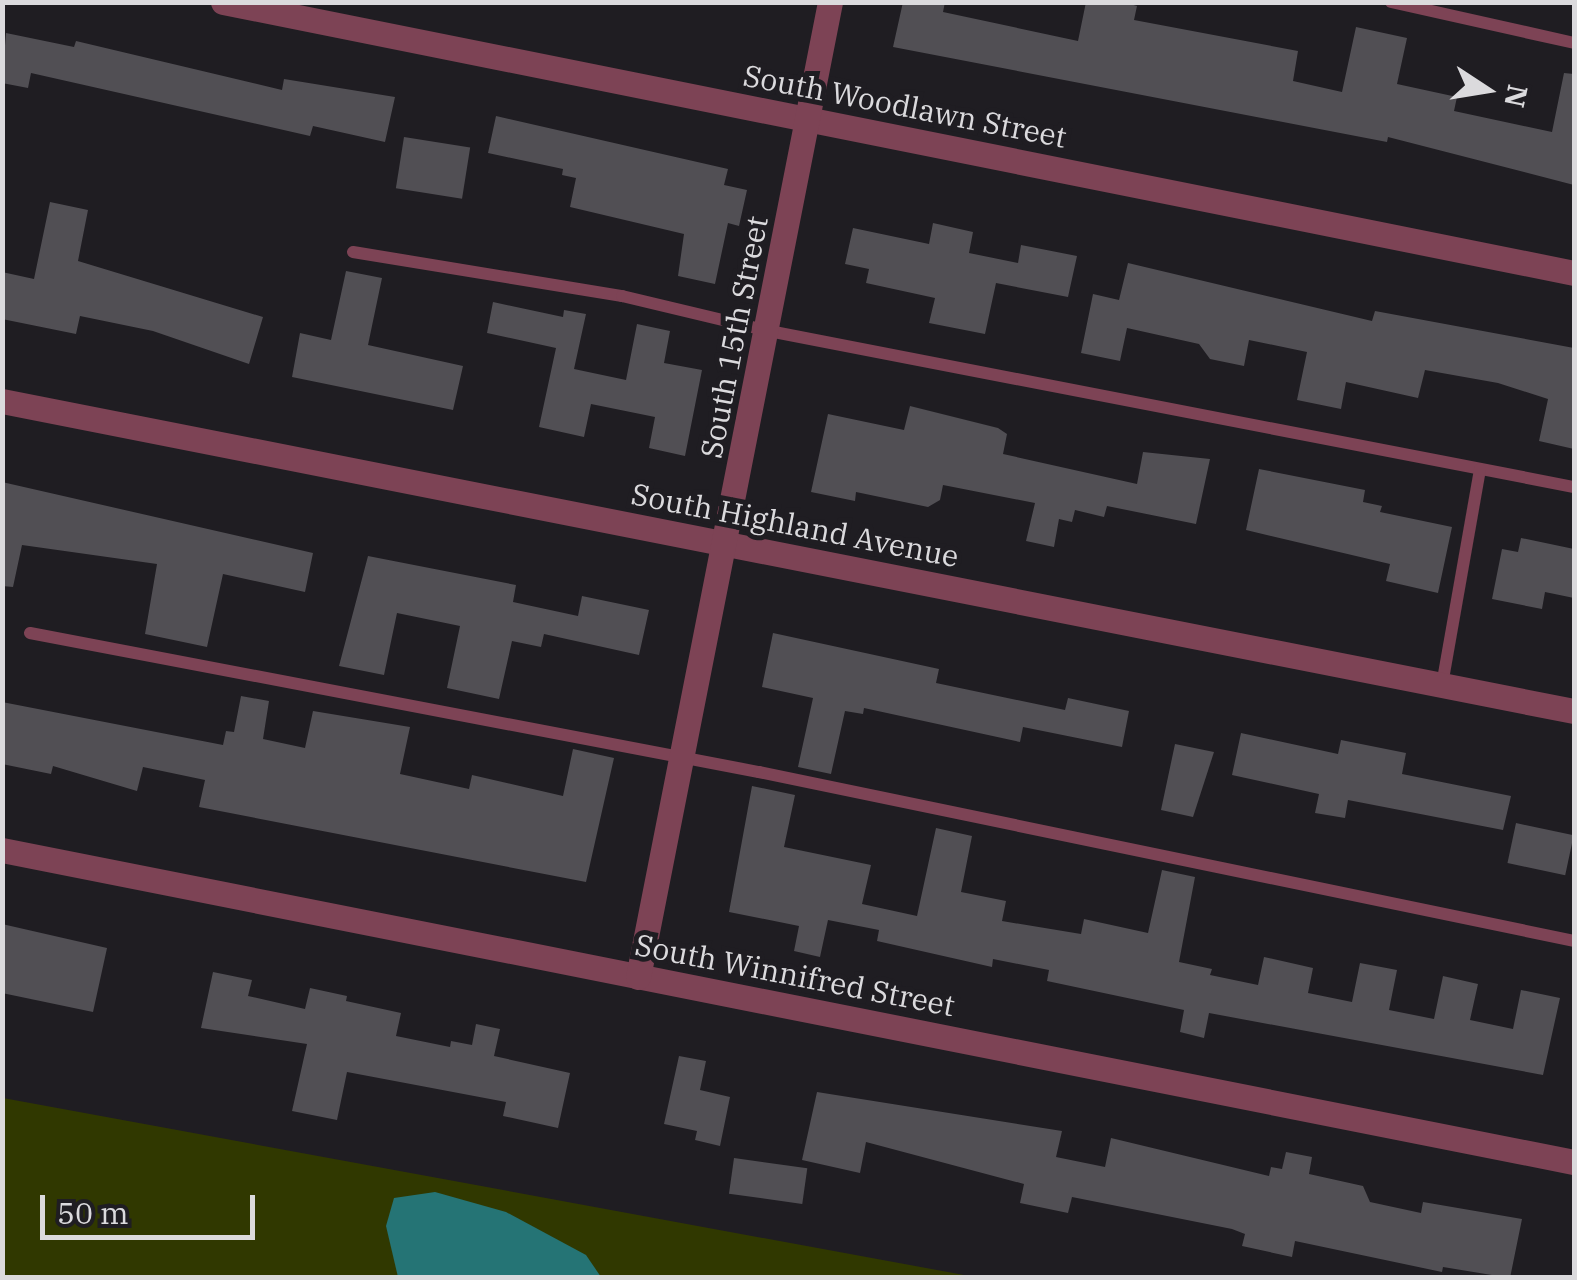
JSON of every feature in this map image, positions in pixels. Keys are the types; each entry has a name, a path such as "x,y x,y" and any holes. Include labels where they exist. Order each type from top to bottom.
{"street":[{"name":"South Woodlawn Street","path":"224,2 1574,272"},
{"name":"South 15th Street","path":"638,977 769,331 830,2"},
{"name":"South Highland Avenue","path":"2,402 1574,712"},
{"name":"South Winnifred Street","path":"2,850 1574,1162"}],"lane":[{"path":"1391,2 1574,43"},
{"path":"354,252 622,296 769,331 1574,487"},
{"path":"1442,686 1480,469"},
{"path":"30,633 170,654 1574,941"}],"green space":[{"path":"3,1098 975,1277 3,1277"}],"water":[{"path":"435,1192 506,1212 586,1255 601,1277 398,1277 386,1226 394,1198"}],"building":[{"path":"903,2 945,2 943,12 1078,41 1086,2 1123,2 1137,6 1134,20 1298,51 1293,81 1342,92 1356,27 1407,38 1397,84 1457,97 1454,111 1552,132 1564,73 1574,74 1574,185 1388,137 1387,142 893,47"},
{"path":"6,33 74,47 76,41 282,90 284,79 395,97 385,142 313,126 310,136 31,73 28,88 2,83"},
{"path":"496,116 728,169 724,185 747,190 739,226 728,223 715,284 678,276 684,234 570,207 576,178 562,175 563,169 488,153"},
{"path":"404,137 470,147 462,199 396,188"},
{"path":"50,202 88,210 78,261 263,317 249,364 153,331 80,316 76,334 2,319 2,272 34,279"},
{"path":"933,223 973,232 969,253 1018,263 1021,245 1077,256 1068,297 996,283 985,334 929,323 935,298 866,283 869,269 845,264 853,228 929,244"},
{"path":"1128,263 1372,321 1375,311 1574,348 1574,449 1539,441 1548,399 1498,383 1425,370 1418,398 1346,382 1341,409 1297,400 1307,352 1249,340 1244,366 1210,359 1199,344 1127,328 1120,361 1081,353 1093,294 1119,300"},
{"path":"346,271 382,278 368,345 463,366 453,410 292,377 300,333 331,340"},
{"path":"493,302 563,317 564,310 586,314 574,369 626,380 637,324 670,331 664,363 702,370 685,456 649,448 655,417 591,404 584,437 539,427 556,348 487,333"},
{"path":"910,406 998,428 1007,434 1003,454 1137,484 1143,452 1210,459 1196,524 1107,506 1104,517 1075,510 1072,522 1059,519 1054,547 1026,541 1035,503 943,485 940,500 928,507 856,492 855,501 811,492 828,414 904,430"},
{"path":"1259,469 1365,490 1363,502 1382,506 1380,512 1452,527 1438,593 1386,581 1390,564 1246,530"},
{"path":"2,482 313,553 305,592 223,574 207,647 145,634 157,564 22,545 13,587 2,586"},
{"path":"1521,538 1574,549 1574,598 1545,592 1542,609 1492,599 1502,549 1518,552"},
{"path":"368,556 516,585 513,602 578,616 582,596 649,610 639,655 544,634 541,647 512,641 499,699 447,688 460,626 397,613 384,675 339,666"},
{"path":"773,633 939,669 936,683 1065,710 1068,698 1129,711 1122,747 1023,727 1020,742 864,708 863,714 845,711 831,774 798,767 813,698 762,687"},
{"path":"241,696 269,701 263,739 305,748 313,711 410,727 400,774 469,789 472,775 563,796 573,749 614,758 586,882 199,807 205,780 143,767 137,791 53,766 51,774 2,764 2,702 223,745 226,731 234,732"},
{"path":"1241,733 1338,754 1341,740 1406,753 1402,774 1511,796 1503,830 1348,800 1345,818 1315,813 1319,794 1232,775"},
{"path":"1175,744 1214,752 1193,817 1161,810"},
{"path":"752,786 795,795 784,847 871,865 862,904 917,916 936,828 972,836 961,892 1006,901 1002,921 1081,934 1084,919 1148,933 1162,870 1195,877 1179,962 1212,969 1210,975 1258,985 1264,957 1313,968 1308,993 1352,1002 1360,963 1397,970 1389,1010 1434,1019 1443,976 1478,984 1470,1020 1513,1029 1521,990 1560,998 1543,1075 1209,1013 1204,1038 1180,1032 1184,1010 1047,981 1049,970 993,959 992,967 877,941 879,930 828,920 820,957 794,951 799,926 729,912"},
{"path":"1516,823 1574,835 1565,875 1507,863"},
{"path":"2,924 107,948 93,1012 2,993"},
{"path":"213,972 252,980 248,996 305,1009 310,988 401,1013 396,1036 450,1047 451,1041 472,1045 476,1024 500,1029 494,1056 570,1073 558,1128 503,1116 506,1102 347,1072 337,1120 292,1111 307,1044 201,1028"},
{"path":"679,1056 706,1061 700,1090 730,1097 720,1146 695,1140 697,1131 664,1124"},
{"path":"817,1092 1062,1131 1056,1157 1105,1167 1111,1138 1269,1176 1271,1167 1282,1169 1286,1152 1312,1157 1309,1174 1363,1186 1370,1202 1421,1213 1423,1202 1522,1219 1510,1278 1443,1267 1442,1272 1295,1241 1292,1257 1242,1246 1245,1234 1232,1229 1072,1197 1068,1213 1020,1203 1024,1184 866,1142 860,1173 802,1160"},
{"path":"734,1158 807,1168 802,1204 729,1194"}]}
